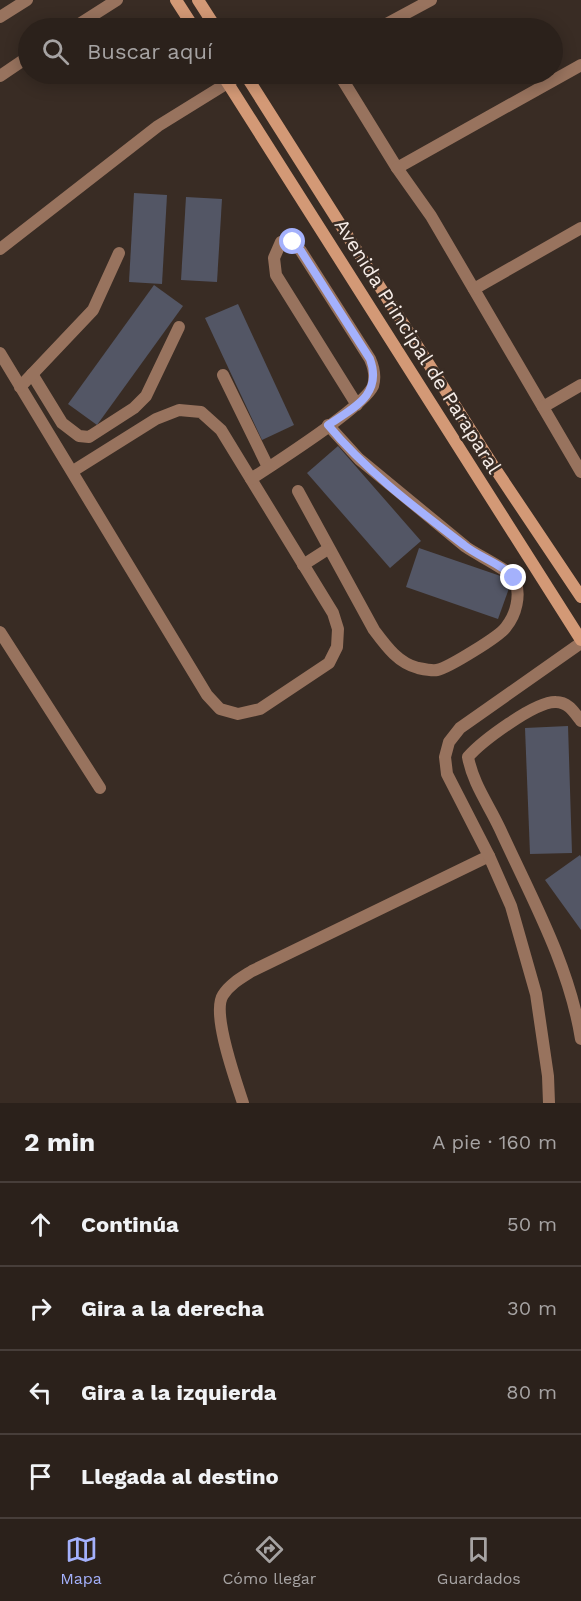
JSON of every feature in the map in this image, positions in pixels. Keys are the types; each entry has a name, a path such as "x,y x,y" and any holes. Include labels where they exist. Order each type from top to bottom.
{"street":[{"path":"0,17 27,0"},
{"path":"89,18 117,0"},
{"path":"176,0 188,18"},
{"path":"198,0 210,18"},
{"path":"398,18 431,0"},
{"path":"0,76 18,64"},
{"path":"563,75 581,65"},
{"path":"0,249 158,126 217,84"},
{"name":"Avenida Principal de Paraparal","path":"229,84 581,641"},
{"name":"Avenida Principal de Paraparal","path":"249,84 494,466 581,597"},
{"path":"345,84 397,168 431,216 581,472"},
{"path":"397,168 547,84"},
{"path":"474,289 581,228"},
{"path":"251,479 357,405 373,385 375,371 370,359 301,251 293,242 287,240 281,242 274,258 276,275 357,405"},
{"path":"20,387 93,310 119,254"},
{"path":"33,374 62,423 79,436 89,437 134,408 146,396 180,327"},
{"path":"0,353 207,695 219,709 238,714 260,709 329,663 337,647 338,629 333,613 221,430 201,412 178,410 156,419 73,471"},
{"path":"223,375 268,467"},
{"path":"543,407 581,385"},
{"path":"298,491 374,630 386,647 402,661 418,668 437,670 456,662 505,629 513,618 517,589 514,578 507,570 466,547 359,459 328,425"},
{"path":"303,565 328,549"},
{"path":"0,632 100,788"},
{"path":"549,1103 548,1076 536,994 511,906 489,856 447,774 445,758 449,742 460,728 581,641"},
{"path":"581,721 571,707 557,702 538,705 478,746 468,758 471,772 559,958 580,1022 581,1040"},
{"path":"243,1103 219,1018 221,996 234,982 252,971 489,856"}],"building":[{"path":"134,193 167,195 162,284 129,282"},
{"path":"186,197 222,199 217,282 181,280"},
{"path":"154,285 183,306 97,425 68,404"},
{"path":"238,304 294,425 262,440 205,318"},
{"path":"338,446 421,541 390,568 307,473"},
{"path":"419,548 512,580 498,619 406,587"},
{"path":"568,726 572,853 530,854 525,728"},
{"path":"580,855 581,857 581,930 545,880"}],"route":[{"path":"293,242 370,359 375,371 373,385 364,399 328,425 344,444 384,481 466,547 507,570 514,578"}]}
